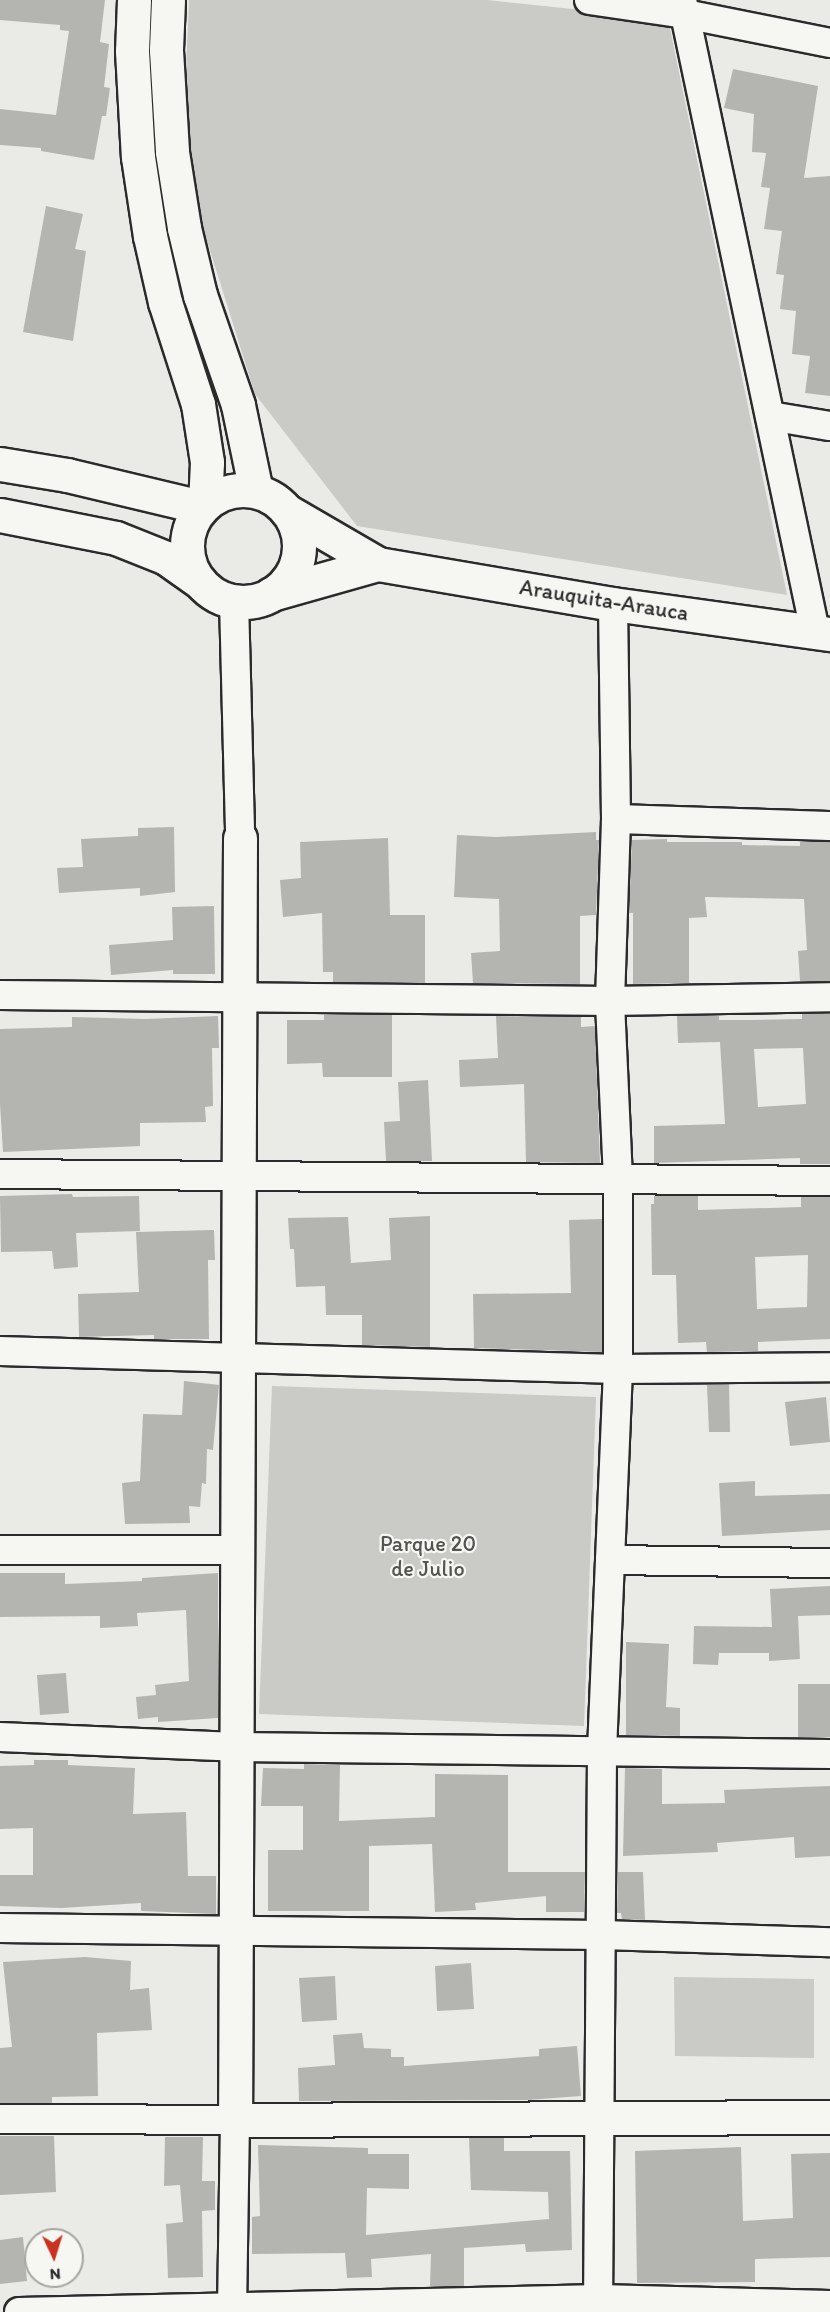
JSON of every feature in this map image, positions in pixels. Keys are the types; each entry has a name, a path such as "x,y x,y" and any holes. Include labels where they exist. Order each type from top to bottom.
{"street":[{"path":"134,0 132,51 138,157 150,236 165,302 198,404 207,462 203,506"},
{"path":"168,0 166,50 172,152 184,228 200,295 238,405 256,491"},
{"path":"589,0 683,7 830,43"},
{"path":"683,7 770,416 823,632"},
{"path":"770,416 830,426"},
{"path":"0,464 68,475 203,506"},
{"path":"200,583 191,569 187,553 187,536 192,521 203,506 221,494 238,490 256,491 274,499 287,511 378,564"},
{"path":"271,594 293,571 298,556 299,540 295,525 287,511"},
{"path":"0,514 116,538 166,558 216,595 234,601 247,601 378,564"},
{"name":"Arauquita-Arauca","path":"378,564 613,603 823,632"},
{"path":"232,2309 235,2120 240,998 240,838 234,601"},
{"path":"599,2306 602,1751 618,1369 618,1179 610,1001 616,819 613,603"},
{"path":"616,819 830,826"},
{"path":"0,995 610,1001 830,997"},
{"path":"0,1174 830,1181"},
{"path":"0,1351 238,1356 618,1369 830,1367"},
{"path":"0,1550 237,1550"},
{"path":"610,1560 830,1563"},
{"path":"0,1737 236,1748 830,1754"},
{"path":"0,1928 602,1935 830,1942"},
{"path":"0,2119 830,2117"},
{"path":"19,2312 830,2305"}],"green space":[{"path":"189,0 487,0 668,19 787,595 357,526 255,394 182,161"},
{"name":"Parque 20 de Julio","path":"272,1386 596,1397 584,1726 259,1714"},
{"path":"674,1977 814,1979 814,2058 675,2056"}],"building":[{"path":"0,0 105,0 100,42 109,44 104,87 110,88 106,116 102,116 94,160 41,151 41,148 0,145 0,109 56,115 69,31 60,30 60,25 0,20"},
{"path":"733,69 818,86 804,178 830,176 830,396 805,393 810,356 792,354 796,311 780,309 784,275 776,274 782,231 764,229 770,188 761,187 766,153 752,152 754,114 724,108"},
{"path":"46,206 83,214 75,249 86,251 73,341 23,332"},
{"path":"174,827 175,892 140,896 140,888 59,893 57,868 83,867 81,839 138,836 138,828"},
{"path":"596,832 596,840 599,840 596,915 580,916 580,984 473,983 471,953 500,951 499,899 454,897 457,835 496,837"},
{"path":"388,838 390,915 425,915 425,983 333,982 333,972 323,972 322,913 283,917 280,880 301,878 300,842"},
{"path":"667,839 667,842 742,842 742,845 800,846 800,842 830,842 830,981 800,981 798,951 807,950 804,899 705,897 707,917 689,918 689,983 633,984 633,913 629,913 632,840"},
{"path":"214,906 215,974 173,974 173,970 111,975 109,945 173,940 172,907"},
{"path":"802,1014 830,1014 830,1164 800,1164 800,1158 654,1163 654,1126 725,1124 720,1042 678,1043 677,1016 719,1016 719,1020 802,1019","holes":["803,1048 806,1104 758,1107 754,1049"]},
{"path":"324,1015 392,1015 392,1077 323,1077 322,1063 287,1064 287,1020 324,1020"},
{"path":"218,1016 219,1048 212,1048 213,1106 205,1107 206,1122 140,1123 140,1146 3,1152 0,1104 0,1029 72,1027 72,1017 146,1019"},
{"path":"496,1016 581,1017 581,1027 595,1026 600,1163 526,1162 524,1084 460,1087 459,1060 498,1058"},
{"path":"428,1080 432,1161 386,1161 384,1122 400,1121 398,1082"},
{"path":"72,1194 73,1197 139,1196 140,1231 76,1233 78,1267 54,1269 52,1251 1,1252 0,1196"},
{"path":"654,1196 698,1196 698,1210 801,1207 801,1197 830,1197 830,1339 758,1342 758,1351 707,1352 706,1342 678,1343 676,1275 652,1275 651,1204 654,1204","holes":["808,1255 807,1307 757,1309 755,1257"]},
{"path":"430,1216 430,1347 362,1345 362,1315 326,1315 325,1286 296,1287 294,1249 290,1249 288,1218 348,1217 351,1263 391,1260 389,1218"},
{"path":"602,1219 602,1352 474,1348 473,1294 571,1293 569,1220"},
{"path":"214,1230 215,1260 208,1260 209,1339 154,1339 154,1335 79,1337 78,1294 139,1292 136,1232"},
{"path":"184,1381 219,1385 213,1450 207,1449 206,1484 202,1483 200,1507 189,1506 190,1523 125,1524 122,1483 140,1481 143,1414 182,1415"},
{"path":"729,1384 730,1432 709,1432 707,1385"},
{"path":"826,1397 830,1442 790,1446 785,1402"},
{"path":"755,1481 755,1496 830,1494 830,1530 722,1536 719,1483"},
{"path":"0,1573 65,1573 65,1584 142,1581 142,1578 218,1573 218,1718 158,1722 158,1717 138,1719 136,1697 156,1695 155,1685 189,1681 186,1610 137,1613 138,1626 100,1628 100,1616 0,1617"},
{"path":"830,1586 830,1615 798,1616 800,1659 769,1661 769,1653 719,1653 718,1665 693,1664 694,1626 772,1627 770,1589"},
{"path":"626,1642 669,1644 666,1707 680,1708 680,1736 626,1735"},
{"path":"66,1673 69,1713 40,1715 37,1675"},
{"path":"798,1684 830,1684 830,1737 798,1737"},
{"path":"34,1760 68,1760 68,1765 135,1768 133,1814 186,1812 188,1876 216,1876 216,1914 141,1911 141,1903 62,1908 0,1906 0,1875 33,1875 33,1828 0,1829 0,1766 34,1765"},
{"path":"304,1764 340,1765 339,1821 435,1817 435,1774 508,1775 508,1872 585,1872 584,1912 546,1912 546,1896 475,1903 476,1910 435,1912 432,1844 369,1846 369,1911 268,1911 268,1850 303,1850 303,1806 261,1806 263,1768 304,1769"},
{"path":"625,1768 662,1769 662,1804 725,1803 724,1790 830,1786 830,1856 795,1858 794,1837 717,1843 718,1852 623,1856"},
{"path":"618,1872 643,1872 645,1920 622,1919 621,1913 617,1913"},
{"path":"85,1957 131,1961 130,1990 149,1988 152,2030 97,2033 98,2096 52,2097 52,2103 0,2103 0,2048 12,2047 3,1962"},
{"path":"471,1963 474,2009 437,2011 435,1966"},
{"path":"335,1976 337,2020 302,2022 299,1978"},
{"path":"362,2033 364,2048 391,2049 391,2057 404,2057 404,2066 539,2056 539,2049 577,2046 581,2096 527,2100 299,2101 298,2068 335,2065 333,2035"},
{"path":"0,2136 54,2136 56,2192 0,2195"},
{"path":"165,2137 203,2137 202,2181 215,2181 215,2210 202,2211 203,2277 168,2278 166,2224 183,2222 180,2185 164,2186"},
{"path":"504,2137 504,2151 570,2151 572,2250 526,2252 525,2244 464,2248 464,2286 430,2286 431,2254 371,2259 372,2277 347,2278 345,2253 252,2254 252,2217 260,2216 258,2145 368,2148 368,2154 409,2154 409,2189 367,2188 366,2235 549,2219 548,2192 471,2190 469,2138"},
{"path":"741,2147 743,2221 793,2218 791,2154 830,2153 830,2257 755,2259 755,2282 637,2283 635,2151"},
{"path":"23,2237 24,2281 0,2284 0,2240"}]}
